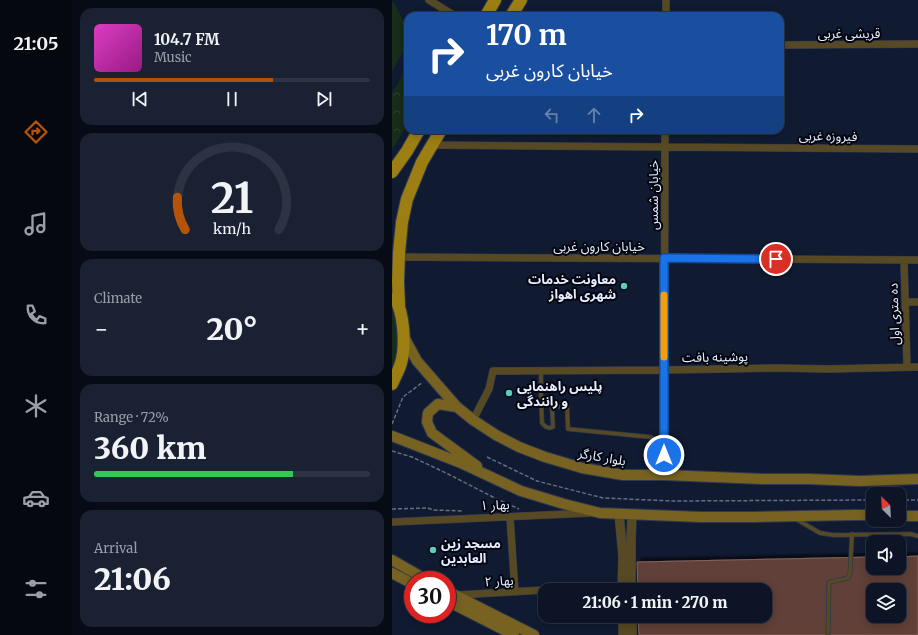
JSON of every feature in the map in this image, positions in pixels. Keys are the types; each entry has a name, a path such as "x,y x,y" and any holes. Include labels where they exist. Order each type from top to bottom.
{"highway":[{"path":"488,12 495,0"},
{"path":"514,12 521,0"},
{"path":"392,172 417,134"},
{"path":"392,216 401,210 422,162 438,134"},
{"path":"392,384 401,362 404,337 399,305 398,282 402,222 407,199"},
{"path":"392,292 399,305"}],"main road":[{"name":"بلوار کارگر","path":"404,337 417,361 457,407 473,420 496,435 519,447 545,457 582,468 623,475 860,481 918,479"},
{"path":"457,407 438,404 428,413 426,422 432,433 495,479"},
{"path":"392,436 461,464 521,491 600,513 701,517 866,515"},
{"path":"906,516 918,516"},
{"path":"392,560 411,571"},
{"path":"392,574 404,580"},
{"path":"456,599 534,635"},
{"path":"456,600 514,635"}],"street":[{"path":"429,0 448,12"},
{"path":"666,0 666,12"},
{"name":"قریشی غربی","path":"784,45 918,44"},
{"name":"خیابان شمس","path":"664,475 665,134"},
{"name":"فیروزه غربی","path":"432,144 918,149"},
{"name":"خیابان کارون غربی","path":"399,256 918,260"},
{"name":"ده متری اول","path":"904,260 907,367"},
{"path":"906,302 918,302"},
{"name":"پوشینه بافت","path":"473,420 488,389 493,371 918,367"},
{"name":"بهار ۱","path":"392,522 600,513"},
{"path":"619,514 622,583"},
{"path":"631,583 632,514"},
{"path":"510,517 515,592"},
{"name":"بهار ۲","path":"456,596 538,590"},
{"path":"623,623 623,635"},
{"path":"632,623 632,635"}],"lane":[{"path":"541,371 540,396 542,423 544,426 547,428 553,427 552,407 566,406 568,429 650,437 656,440 664,455"},
{"path":"792,516 820,533 833,535 910,534 918,536"},
{"path":"828,635 829,584 830,582 848,578 850,573 852,534"}],"path":[{"path":"392,424 403,397 430,376"},
{"path":"392,451 426,463 522,510 516,510"},
{"path":"487,457 537,481 603,498 673,501 866,500"},
{"path":"906,500 918,500"},
{"path":"392,509 428,508 433,510 469,511"}],"green space":[{"path":"392,2 394,3 404,22 404,50 392,72"},
{"path":"404,74 404,130 392,149 392,93"},
{"path":"392,304 399,336 394,366 392,369"}],"building":[{"path":"918,556 918,635 639,635 638,623 772,623 772,583 638,583 637,562 866,557 866,575 906,575 906,557"}],"slow traffic":[{"path":"664,295 664,357"}],"place":[{"name":"معاونت خدمات شهری اهواز","path":"624,286"},
{"name":"پلیس راهنمایی و رانندگی","path":"509,393"},
{"name":"مسجد زین العابدین","path":"433,550"}],"route":[{"path":"664,455 664,258 776,259"}]}
